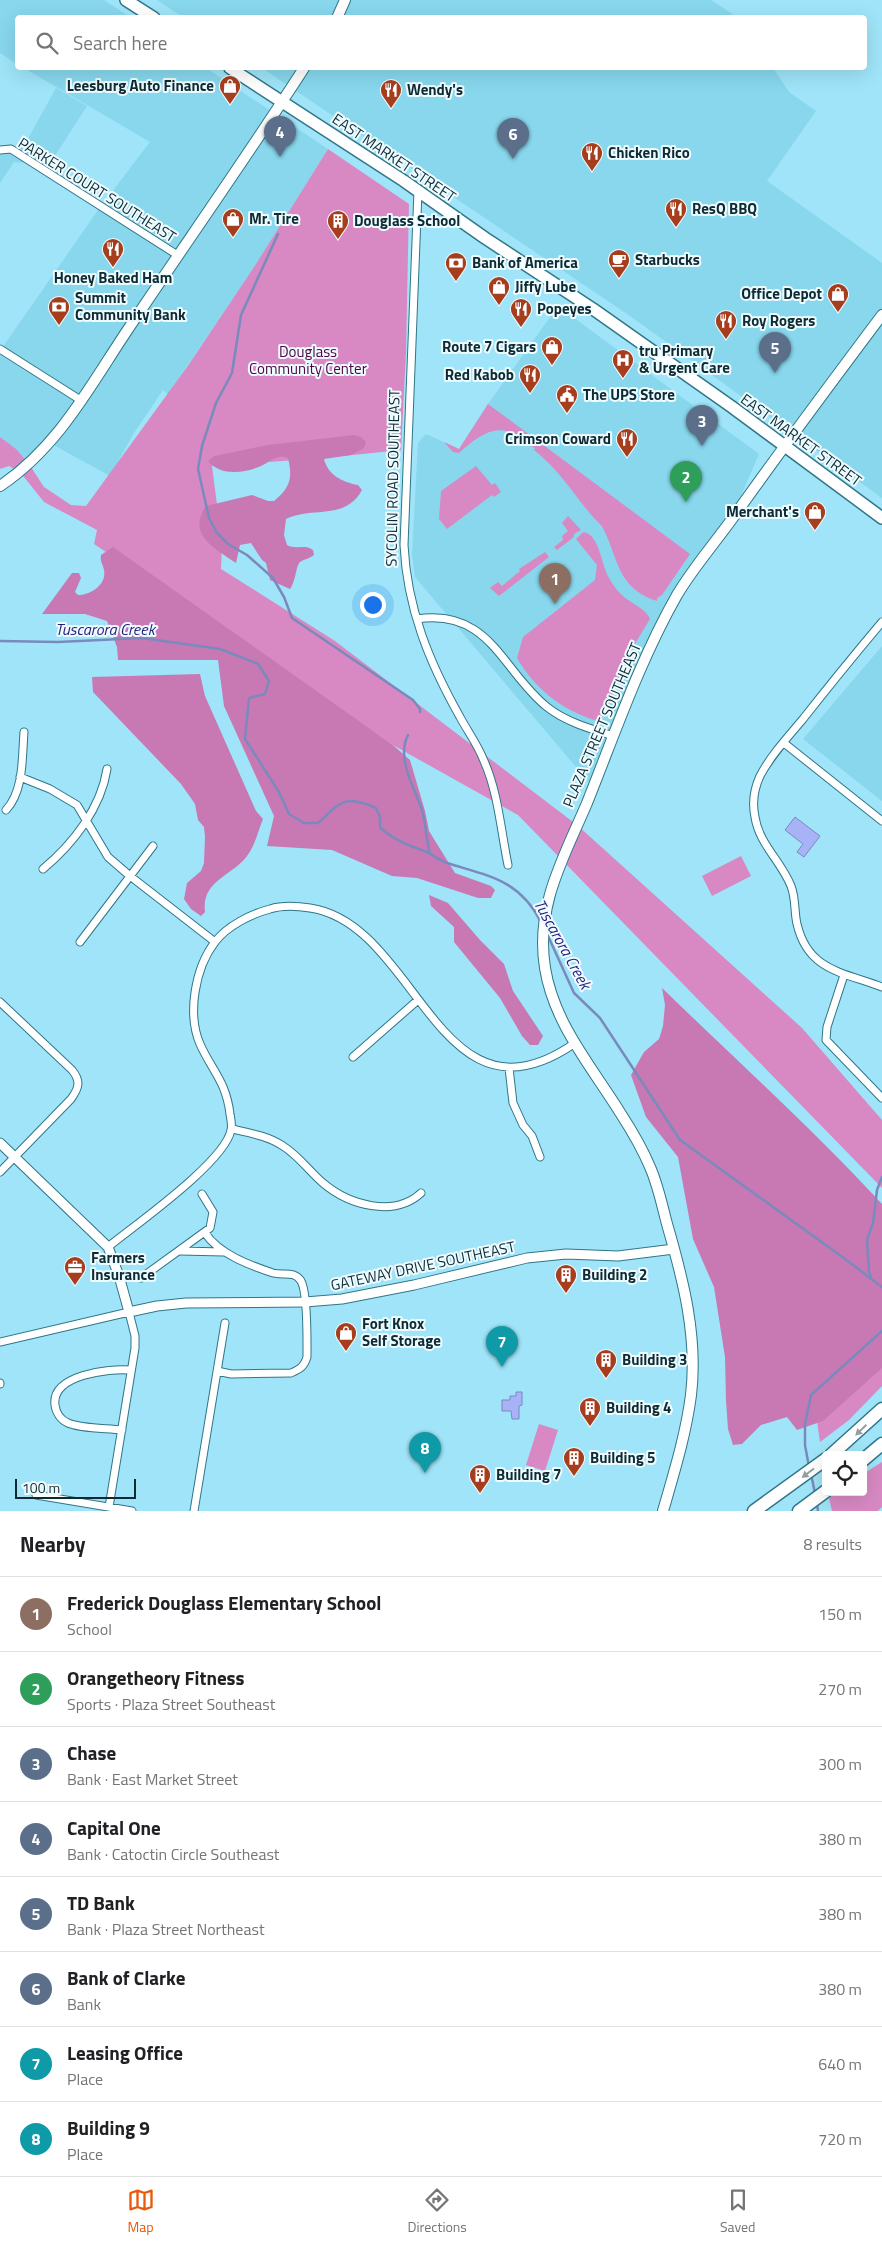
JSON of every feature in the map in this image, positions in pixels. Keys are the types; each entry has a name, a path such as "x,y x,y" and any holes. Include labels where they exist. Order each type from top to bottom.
{"highway":[{"path":"836,1451 882,1410"},
{"path":"867,1457 882,1444"},
{"path":"754,1511 822,1462"},
{"path":"799,1511 822,1494"}],"main road":[{"path":"126,0 149,15"},
{"path":"338,15 345,0"},
{"name":"EAST MARKET STREET","path":"233,70 283,101 587,305 882,518"},
{"path":"0,486 22,470 46,448 82,401 118,343 179,256 303,70"},
{"name":"PLAZA STREET SOUTHEAST","path":"574,1043 568,1034 550,990 545,968 543,920 553,882 646,658 680,591 784,446 882,315"},
{"path":"574,1043 622,1115 651,1169 674,1248 690,1320 693,1366 686,1425 662,1511"}],"street":[{"name":"PARKER COURT SOUTHEAST","path":"0,150 11,149 179,256"},
{"name":"SYCOLIN ROAD SOUTHEAST","path":"418,191 404,544 408,580 428,656 484,760 494,789 508,865"},
{"path":"0,349 82,401"},
{"path":"417,619 428,617 444,619 472,629 485,637 494,646 536,698 548,708 590,729 614,736"},
{"path":"882,622 784,743 760,776 754,794 753,805 758,831 788,878 794,894 797,922 802,941 812,956 824,966 844,975 882,987"},
{"path":"6,810 10,805 20,777 24,732"},
{"path":"784,743 882,821"},
{"path":"43,869 70,843 101,796 107,769"},
{"path":"20,777 60,794 77,805 108,857 215,942"},
{"path":"80,942 153,846"},
{"path":"108,1247 211,1162 232,1130 226,1090 199,1043 195,1024 195,992 204,961 215,942 234,926 270,908 294,906 324,911 344,919 362,931 452,1041 464,1051 491,1064 509,1068 537,1064 551,1058 574,1043"},
{"path":"844,975 827,1027 826,1040 882,1098"},
{"path":"353,1056 418,1000"},
{"path":"0,1002 72,1070 79,1082 77,1092 71,1099 0,1172"},
{"path":"509,1068 513,1103 523,1125 532,1136 540,1156"},
{"path":"232,1130 268,1138 283,1146 301,1160 323,1183 344,1197 356,1202 395,1206 412,1201 422,1193"},
{"path":"0,1143 108,1247 119,1275 135,1336 109,1507"},
{"path":"141,1278 205,1233 212,1226 213,1212 202,1194"},
{"path":"205,1233 212,1244 224,1252 274,1273 288,1273 298,1278 304,1288 307,1358 304,1366 299,1370 281,1373 231,1374 217,1371"},
{"name":"GATEWAY DRIVE SOUTHEAST","path":"0,1342 157,1306 186,1303 305,1302 368,1295 527,1258 566,1254 618,1256 674,1248"},
{"path":"179,1252 224,1252"},
{"path":"194,1511 225,1323"},
{"path":"122,1430 69,1424 59,1415 56,1409 55,1396 63,1384 74,1379 117,1369 130,1370"},
{"path":"36,1495 132,1511"}],"shaded area":[{"path":"0,0 104,0 127,15 15,15 15,63 0,53"},
{"path":"157,0 711,0 734,15 180,15"},
{"path":"27,70 209,70 328,149 256,264 168,394 163,390 134,433 110,476 50,443 29,464 0,437 0,351 98,210 150,142"},
{"path":"265,70 774,70 789,92 816,111 767,181 882,263 882,498 633,318"},
{"path":"56,88 87,106 49,165 14,162 0,183 0,153 25,144"},
{"path":"558,306 759,454 730,521 680,591 593,787 415,577 412,555 418,443 426,434 459,449 488,404"},
{"path":"354,435 361,437 366,442 364,448 351,455 324,459 326,465 336,477 358,485 362,490 355,500 347,506 338,509 296,515 286,519 284,535 287,545 310,548 313,550 314,555 299,564 290,589 270,580 266,563 251,543 240,545 236,563 212,546 201,533 199,525 206,506 252,495 268,501 274,501 284,492 290,477 288,458 275,458 249,470 234,472 220,470 213,466 208,461 214,456 268,445"},
{"path":"113,547 394,746 410,760 429,831 455,873 491,886 495,890 491,898 478,898 417,878 392,876 332,850 267,846 274,816 224,706 218,660 118,660 117,647 107,621 85,614 42,614 72,573 79,573 81,578 75,592 78,595 83,595 97,588 104,575 101,555"},
{"path":"882,646 882,801 803,739"},
{"path":"200,674 205,696 256,811 263,819 250,852 241,863 213,886 205,902 205,912 201,916 191,909 184,899 187,883 201,871 204,863 204,827 198,820 195,804 181,784 93,692 92,677"},
{"path":"795,817 820,836 804,857 797,852 803,844 785,830"},
{"path":"429,895 448,903 504,964 513,991 543,1036 538,1045 530,1045 522,1036 500,998 454,942 454,927 431,906"},
{"path":"662,988 801,1121 882,1204 882,1368 823,1421 797,1430 787,1417 761,1425 742,1444 733,1445 728,1429 725,1357 714,1287 693,1239 678,1157 646,1117 631,1075 644,1052 659,1039 663,1026 665,1005"},
{"path":"516,1392 522,1392 522,1405 519,1406 519,1419 512,1419 511,1411 502,1411 502,1400 510,1400 510,1396 516,1396"}],"green space":[{"name":"Douglass Community Center","path":"328,149 409,204 406,353 401,450 212,466 222,543 221,569 335,641 577,825 802,1028 882,1120 882,1188 518,815 391,744 94,544 97,530 44,502 20,472 9,466 0,469 0,437 16,449 29,464 44,487 71,505 86,506 187,367 256,264"},
{"path":"488,404 690,554 662,595 657,598 657,601 644,596 626,580 603,528 556,471 534,450 535,448 516,435 500,430 485,434 459,453 453,452 444,442 459,449"},
{"path":"476,466 492,485 495,483 501,492 494,497 492,495 447,529 439,519 441,491"},
{"path":"568,516 581,530 557,550 554,547 563,540 562,536 568,531 562,523"},
{"path":"583,532 589,534 597,544 606,572 615,588 646,613 650,619 630,652 603,717 594,720 560,704 550,696 532,679 517,658 523,637 595,580 597,565 576,539"},
{"path":"545,552 549,557 499,596 490,588 498,582 502,586 520,571 519,569"},
{"path":"741,856 751,876 712,896 702,876"},
{"path":"882,1348 882,1386 849,1420 820,1442 815,1408"},
{"path":"539,1424 558,1430 545,1471 526,1465"},
{"path":"882,1462 882,1507 878,1511 832,1511 829,1498 832,1496 867,1496 867,1471"}],"waterway":[{"path":"278,234 241,315 232,373 216,403 202,446 198,469 209,518 217,533 228,544 247,555 273,578 284,597 292,618 413,700 420,709 420,712"},
{"name":"Tuscarora Creek","path":"0,641 58,642 142,638 220,649 258,664 269,681 265,694 249,698 245,739 279,792 289,814 304,823 318,823 344,802 357,801 376,808 380,817 380,827 390,836 430,853 444,862 501,881 523,896 541,922"},
{"path":"408,735 404,753 405,763 422,810 430,853"},
{"name":"Tuscarora Creek","path":"548,936 574,993 600,1018 680,1140 882,1287"},
{"path":"871,1278 867,1240 873,1223 877,1190 882,1177"},
{"name":"Tuscarora Creek","path":"809,1467 805,1445 805,1424 811,1395 882,1331"},
{"name":"Tuscarora Creek","path":"811,1474 815,1493"},
{"name":"Tuscarora Creek","path":"817,1504 818,1511"}],"place":[{"name":"Leesburg Auto Finance","path":"230,105"},
{"name":"Wendy's","path":"391,109"},
{"name":"Capital One","path":"280,157"},
{"name":"Bank of Clarke","path":"513,159"},
{"name":"Chicken Rico","path":"592,172"},
{"name":"ResQ BBQ","path":"676,228"},
{"name":"Mr. Tire","path":"233,238"},
{"name":"Douglass School","path":"338,240"},
{"name":"Honey Baked Ham","path":"113,268"},
{"name":"Starbucks","path":"619,279"},
{"name":"Bank of America","path":"456,282"},
{"name":"Jiffy Lube","path":"499,306"},
{"name":"Office Depot","path":"838,313"},
{"name":"Summit Community Bank","path":"59,326"},
{"name":"Popeyes","path":"521,328"},
{"name":"Roy Rogers","path":"726,340"},
{"name":"Route 7 Cigars","path":"552,366"},
{"name":"TD Bank","path":"775,373"},
{"name":"tru Primary & Urgent Care","path":"623,379"},
{"name":"Red Kabob","path":"530,394"},
{"name":"The UPS Store","path":"567,414"},
{"name":"Chase","path":"702,446"},
{"name":"Crimson Coward","path":"627,458"},
{"name":"Orangetheory Fitness","path":"686,502"},
{"name":"Merchant's","path":"815,531"},
{"name":"Frederick Douglass Elementary School","path":"555,604"},
{"name":"Farmers Insurance","path":"75,1286"},
{"name":"Building 2","path":"566,1294"},
{"name":"Fort Knox Self Storage","path":"346,1352"},
{"name":"Leasing Office","path":"502,1367"},
{"name":"Building 3","path":"606,1379"},
{"name":"Building 4","path":"590,1427"},
{"name":"Building 9","path":"425,1473"},
{"name":"Building 5","path":"574,1477"},
{"name":"Building 7","path":"480,1494"}]}
